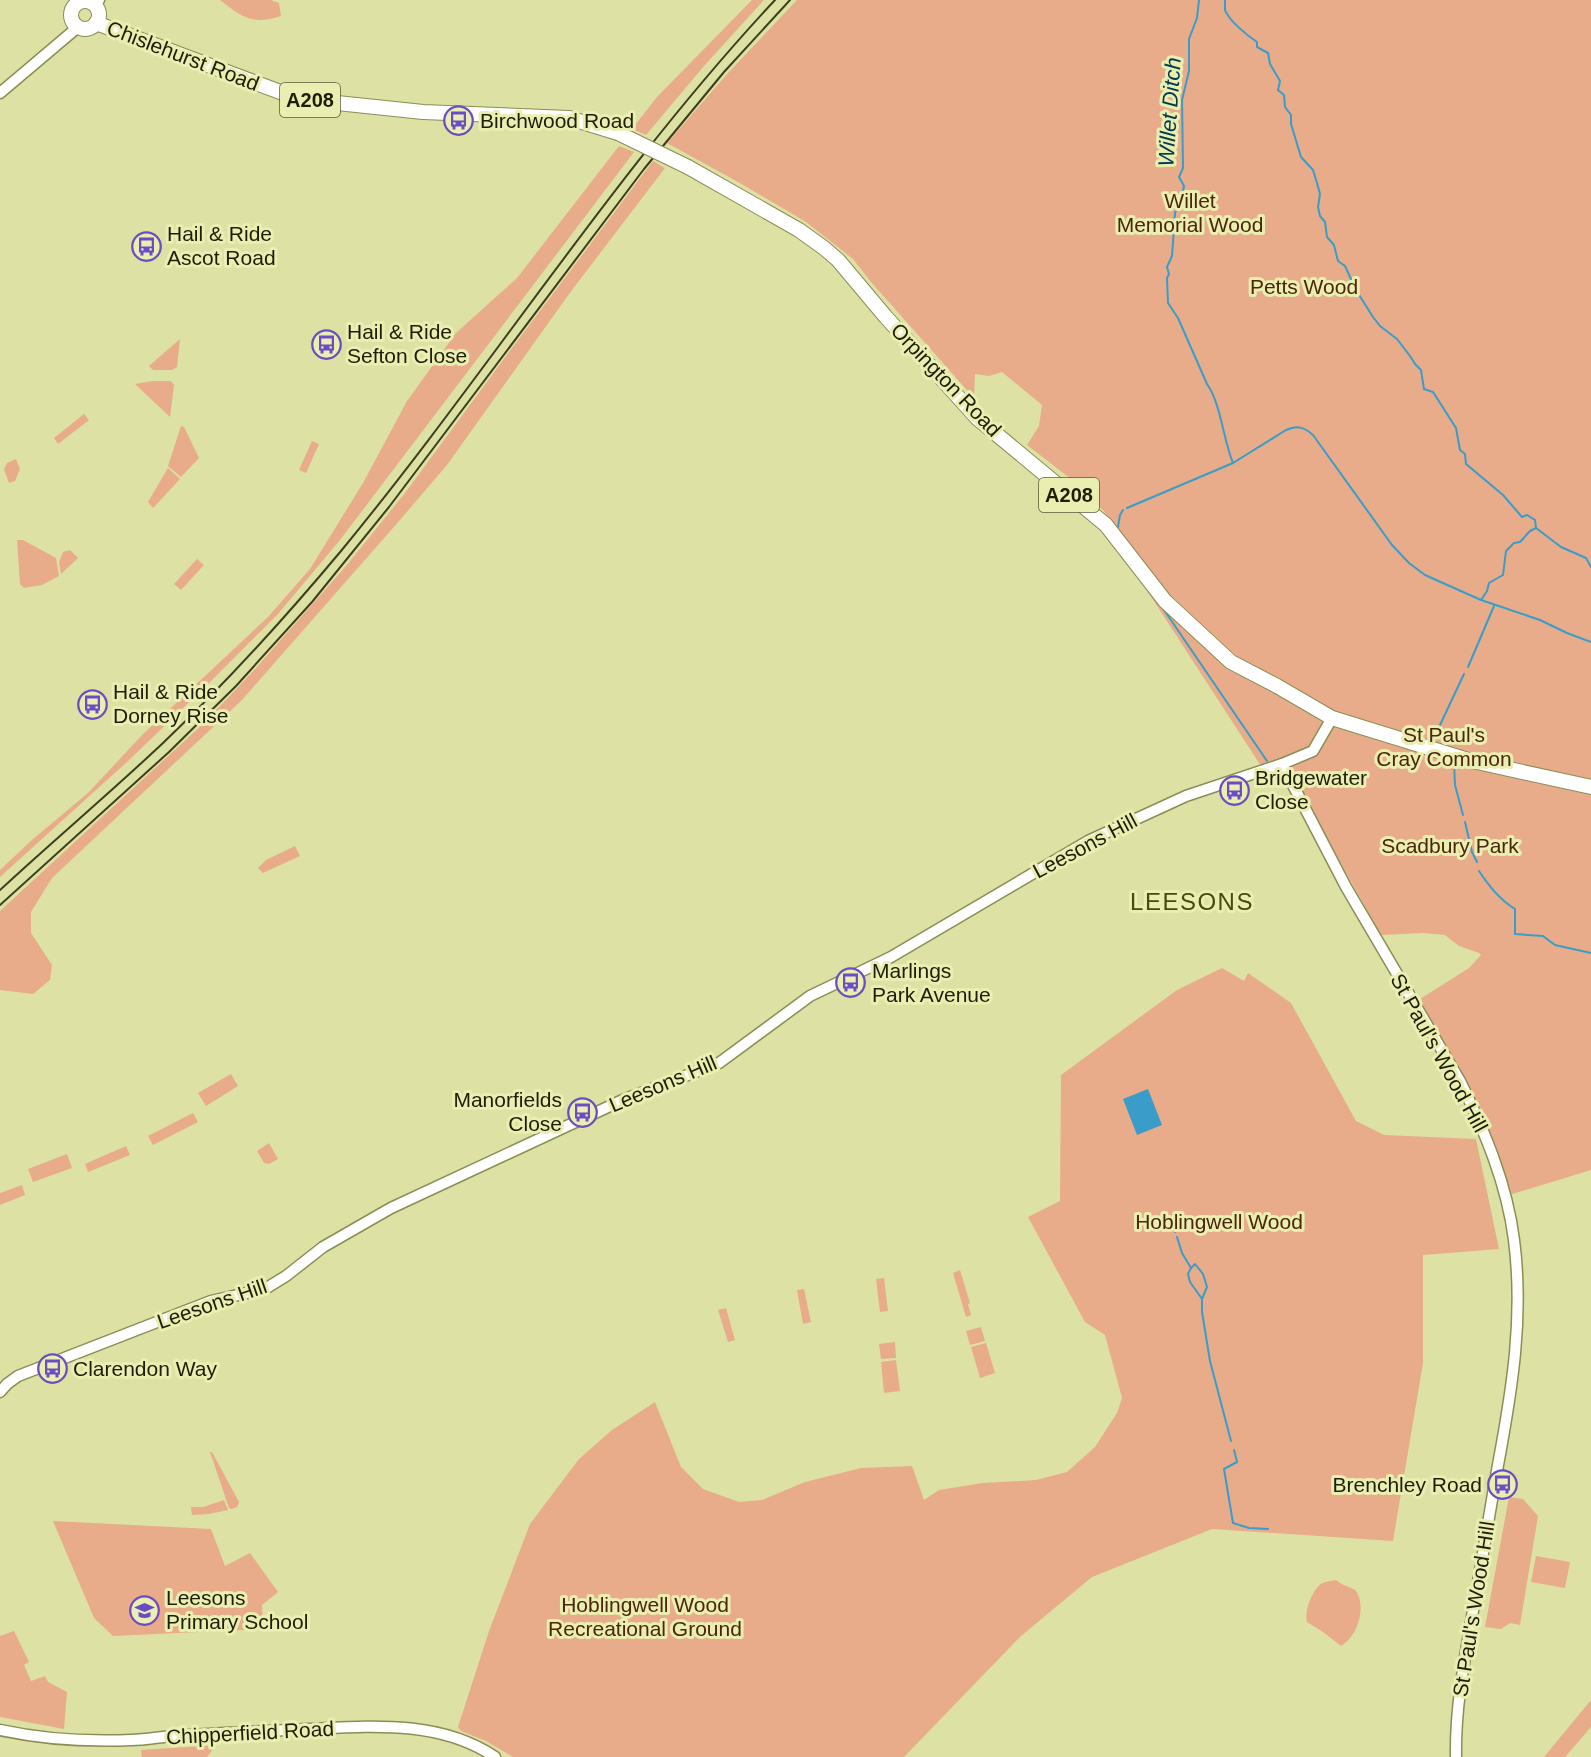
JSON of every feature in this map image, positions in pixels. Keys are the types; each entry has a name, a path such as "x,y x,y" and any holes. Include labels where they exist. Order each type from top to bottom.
{"main road":[{"path":"82,1 97,3 99,14 96,23 89,28 78,27 72,19 72,3 82,1"},
{"name":"Chislehurst Road","path":"96,23 299,99 423,112 569,118 618,133 688,167"},
{"name":"Orpington Road","path":"688,167 799,230 824,248 838,260 977,418 1106,525 1165,602 1231,662 1332,718"},
{"name":"A208","path":"1332,718 1468,760 1591,787"}],"street":[{"path":"0,93 78,27"},
{"name":"Leesons Hill","path":"0,1392 18,1376 211,1301 265,1289 323,1247 391,1208 625,1100 718,1063 810,996 891,957 1088,841 1186,796 1282,764 1313,751 1332,718"},
{"name":"St Paul's Wood Hill","path":"1282,764 1346,887 1469,1100 1488,1142 1499,1174 1514,1238 1518,1325 1512,1386 1461,1680 1455,1734 1456,1757"},
{"name":"Chipperfield Road","path":"0,1730 71,1739 134,1740 240,1732 374,1725 396,1726 448,1736 469,1743 495,1757"}],"green space":[{"path":"220,0 271,0 279,3 281,16 255,20 235,11"},
{"path":"752,0 764,0 646,135 632,129 657,97"},
{"name":"Petts Wood","path":"797,0 1591,0 1591,1170 1509,1195 1495,1148 1477,1105 1417,1001 1469,968 1481,955 1459,946 1445,935 1423,933 1381,935 1300,790 1280,760 1261,766 1135,572 1144,565 1097,505 1093,496 1027,445 1039,426 1042,405 1002,372 989,376 975,374 974,398 853,259 806,222 667,143 728,73"},
{"path":"619,146 634,152 340,540 278,614 127,762 0,877 0,870 88,793 143,734 268,617 310,569 363,483 407,401 456,333 517,278"},
{"path":"653,161 665,168 569,294 447,465 242,700 52,878 31,912 31,933 52,965 50,980 33,994 0,990 0,911 204,723 346,566 405,493"},
{"path":"180,339 177,367 172,370 153,370 149,366"},
{"path":"171,381 174,385 170,417 135,384"},
{"path":"84,414 89,420 58,444 54,438"},
{"path":"181,426 184,427 199,458 181,477 168,466"},
{"path":"312,441 319,444 306,473 299,470"},
{"path":"16,459 20,469 15,481 9,483 4,469 7,463"},
{"path":"168,468 180,479 153,508 148,502"},
{"path":"17,540 23,540 56,558 59,576 42,585 24,588 20,584"},
{"path":"70,550 78,558 61,574 59,562 63,552"},
{"path":"197,559 204,565 181,590 174,584"},
{"path":"295,846 300,856 263,873 258,868 266,860"},
{"path":"1222,968 1244,981 1248,973 1291,1003 1356,1121 1384,1135 1476,1139 1499,1249 1423,1255 1423,1363 1393,1541 1212,1529 1092,1577 1021,1636 904,1757 513,1757 486,1741 461,1731 458,1727 489,1631 530,1524 579,1459 612,1430 655,1402 681,1467 703,1489 739,1502 762,1500 805,1482 861,1468 912,1466 924,1500 939,1490 983,1483 1036,1480 1067,1472 1095,1447 1117,1413 1122,1398 1105,1335 1085,1322 1028,1217 1060,1201 1061,1075 1177,990"},
{"path":"231,1074 238,1086 206,1106 198,1093"},
{"path":"193,1113 198,1122 153,1145 148,1136"},
{"path":"269,1143 278,1159 269,1164 264,1163 257,1151"},
{"path":"126,1146 130,1155 88,1172 85,1164"},
{"path":"67,1154 72,1168 33,1182 28,1169"},
{"path":"22,1185 25,1195 0,1205 0,1193"},
{"path":"960,1270 970,1303 968,1304 971,1315 966,1317 953,1273"},
{"path":"884,1278 888,1311 880,1312 876,1279"},
{"path":"804,1289 811,1322 803,1324 797,1290"},
{"path":"726,1308 735,1340 728,1342 718,1310"},
{"path":"981,1327 985,1341 970,1345 966,1331"},
{"path":"895,1342 896,1358 881,1359 879,1344"},
{"path":"986,1343 995,1373 980,1378 971,1347"},
{"path":"896,1360 900,1391 884,1393 881,1362"},
{"path":"210,1452 239,1502 237,1507 229,1508"},
{"path":"1509,1497 1523,1499 1538,1516 1520,1625 1510,1623 1501,1629 1485,1627"},
{"path":"224,1500 228,1510 192,1515 191,1507 203,1507"},
{"path":"53,1521 211,1529 225,1566 250,1553 278,1592 262,1605 263,1629 113,1636 94,1618"},
{"path":"1536,1556 1570,1562 1565,1588 1531,1582"},
{"path":"1336,1580 1356,1591 1361,1606 1356,1629 1347,1642 1341,1646 1307,1622 1306,1618 1310,1601 1318,1587 1325,1582"},
{"path":"14,1631 29,1662 24,1665 31,1681 45,1676 48,1682 67,1692 64,1729 0,1717 0,1636"},
{"path":"1591,1700 1591,1727 1565,1757 1544,1757"},
{"path":"216,1745 207,1757 142,1757 141,1750"}],"water":[{"path":"1148,1089 1162,1125 1137,1135 1123,1099"}],"waterway":[{"name":"Willet Ditch","path":"1199,0 1197,18 1189,39 1189,71 1182,100 1183,168 1179,177 1184,186 1175,213 1172,256 1167,267 1169,274 1167,278 1168,303 1178,318 1216,401 1233,463"},
{"path":"1225,0 1225,10 1230,19 1257,42 1257,47 1268,53 1270,64 1280,81 1278,90 1284,95 1285,107 1291,115 1291,124 1301,157 1313,170 1320,194 1318,207 1320,216 1325,222 1327,237 1334,245 1338,261 1345,266 1356,290 1373,317 1380,326 1397,339 1421,370 1424,389 1433,392 1456,428 1460,450 1465,454 1466,464 1503,495 1522,517 1527,515 1535,520 1536,528 1561,547 1586,558 1591,567"},
{"path":"1127,508 1233,463 1286,430 1294,428 1307,430 1313,435 1392,545 1409,563 1425,575 1481,600 1540,620 1591,642"},
{"path":"1118,527 1123,510"},
{"path":"1481,600 1489,583 1503,575 1506,551 1536,528"},
{"path":"1468,667 1494,606"},
{"path":"1162,607 1267,761"},
{"path":"1442,745 1432,742 1464,674"},
{"path":"1454,763 1455,785 1463,815"},
{"path":"1465,822 1472,852 1477,862"},
{"path":"1479,871 1495,892 1515,909 1515,934 1543,936 1555,945 1591,953"},
{"path":"1173,1225 1175,1232"},
{"path":"1177,1237 1182,1253 1191,1268 1188,1274 1190,1282 1202,1299"},
{"path":"1191,1268 1195,1264 1203,1274 1207,1287 1202,1299 1202,1312 1210,1361 1231,1441"},
{"path":"1234,1450 1237,1462 1224,1469 1233,1523 1249,1528 1268,1529"}],"railway":[{"path":"0,890 163,743 255,650 298,601 396,482 661,133 775,0"},
{"path":"0,905 169,752 236,686 312,602 389,507 644,169 724,72 790,0"}],"place":[{"name":"Birchwood Road","path":"459,121"},
{"name":"Hail & Ride Ascot Road","path":"146,246"},
{"name":"Hail & Ride Sefton Close","path":"326,344"},
{"name":"Hail & Ride Dorney Rise","path":"92,704"},
{"name":"Bridgewater Close","path":"1234,790"},
{"name":"Marlings Park Avenue","path":"851,983"},
{"name":"Manorfields Close","path":"583,1112"},
{"name":"Clarendon Way","path":"52,1369"},
{"name":"Brenchley Road","path":"1503,1485"},
{"name":"Leesons Primary School","path":"145,1610"}],"district":[{"name":"LEESONS","path":"1192,902"}],"park label":[{"name":"Willet Memorial Wood","path":"1190,213"},
{"name":"St Paul's Cray Common","path":"1444,747"},
{"name":"Scadbury Park","path":"1450,846"},
{"name":"Hoblingwell Wood","path":"1219,1222"},
{"name":"Hoblingwell Wood Recreational Ground","path":"645,1617"}]}
